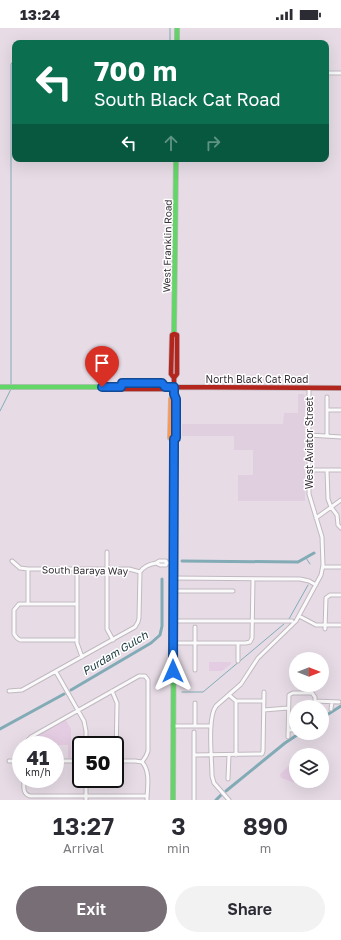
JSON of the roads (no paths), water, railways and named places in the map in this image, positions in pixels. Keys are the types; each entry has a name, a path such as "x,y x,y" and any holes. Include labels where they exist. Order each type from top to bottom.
{"main road":[{"path":"177,28 177,40"},
{"name":"West Franklin Road","path":"173,800 174,439 176,438 176,399 174,394 174,378 177,374 177,335 174,334 176,162"},
{"name":"North Black Cat Road","path":"0,387 121,387 122,383 162,383 165,387 341,388"}],"street":[{"path":"329,73 341,73"},
{"name":"West Aviator Street","path":"309,388 309,494 322,537 323,568"},
{"path":"327,397 327,436"},
{"path":"327,410 341,410"},
{"path":"309,434 341,437"},
{"path":"309,470 341,470"},
{"path":"327,470 327,496 336,515 338,525 341,528"},
{"path":"316,518 341,500"},
{"path":"107,552 107,629 113,640"},
{"name":"South Baraya Way","path":"12,561 20,568 28,569 107,569 140,572 148,565 160,561 174,563"},
{"path":"229,800 213,779 211,726 213,710 241,684 258,658 292,626 316,585 323,568 341,567"},
{"path":"28,569 28,604"},
{"path":"77,569 77,647 82,657"},
{"path":"9,691 22,690 136,626 139,618 140,572"},
{"path":"173,578 300,578 316,585"},
{"path":"173,643 250,642 252,638 253,579"},
{"path":"173,591 233,590"},
{"path":"325,627 325,600 330,594 341,594"},
{"path":"77,604 20,604 17,605 14,610 14,634 16,638 20,640 77,640"},
{"path":"299,616 316,625 325,627 341,625"},
{"path":"173,621 292,621"},
{"path":"195,627 195,670"},
{"path":"238,643 238,661"},
{"path":"56,672 86,726 86,736"},
{"path":"33,736 139,676 145,676 148,680 148,751 142,762"},
{"path":"112,691 117,703 116,736"},
{"path":"194,755 262,754 264,692"},
{"path":"288,737 289,695 292,693 310,693 313,694 314,700"},
{"path":"229,695 236,702 236,755"},
{"path":"236,702 264,701"},
{"path":"331,709 332,702 339,702"},
{"path":"195,703 195,726"},
{"path":"264,710 288,708"},
{"path":"173,726 211,726"},
{"path":"194,732 194,800"},
{"path":"228,779 229,755"},
{"path":"24,788 27,795 30,796 147,798 148,772 146,767 142,762 124,761"}],"waterway":[{"path":"170,28 170,40"},
{"path":"11,384 12,63"},
{"path":"0,411 11,389"},
{"name":"Purdam Gulch","path":"182,561 298,562 314,553"},
{"path":"306,558 310,564"},
{"name":"Purdam Gulch","path":"71,690 151,643 160,635 162,626 162,579"},
{"path":"289,619 308,585"},
{"path":"182,692 203,692 284,624"},
{"name":"Purdam Gulch","path":"0,729 64,694"},
{"path":"329,714 341,706"},
{"path":"226,791 290,740"},
{"path":"216,800 221,795"}]}
